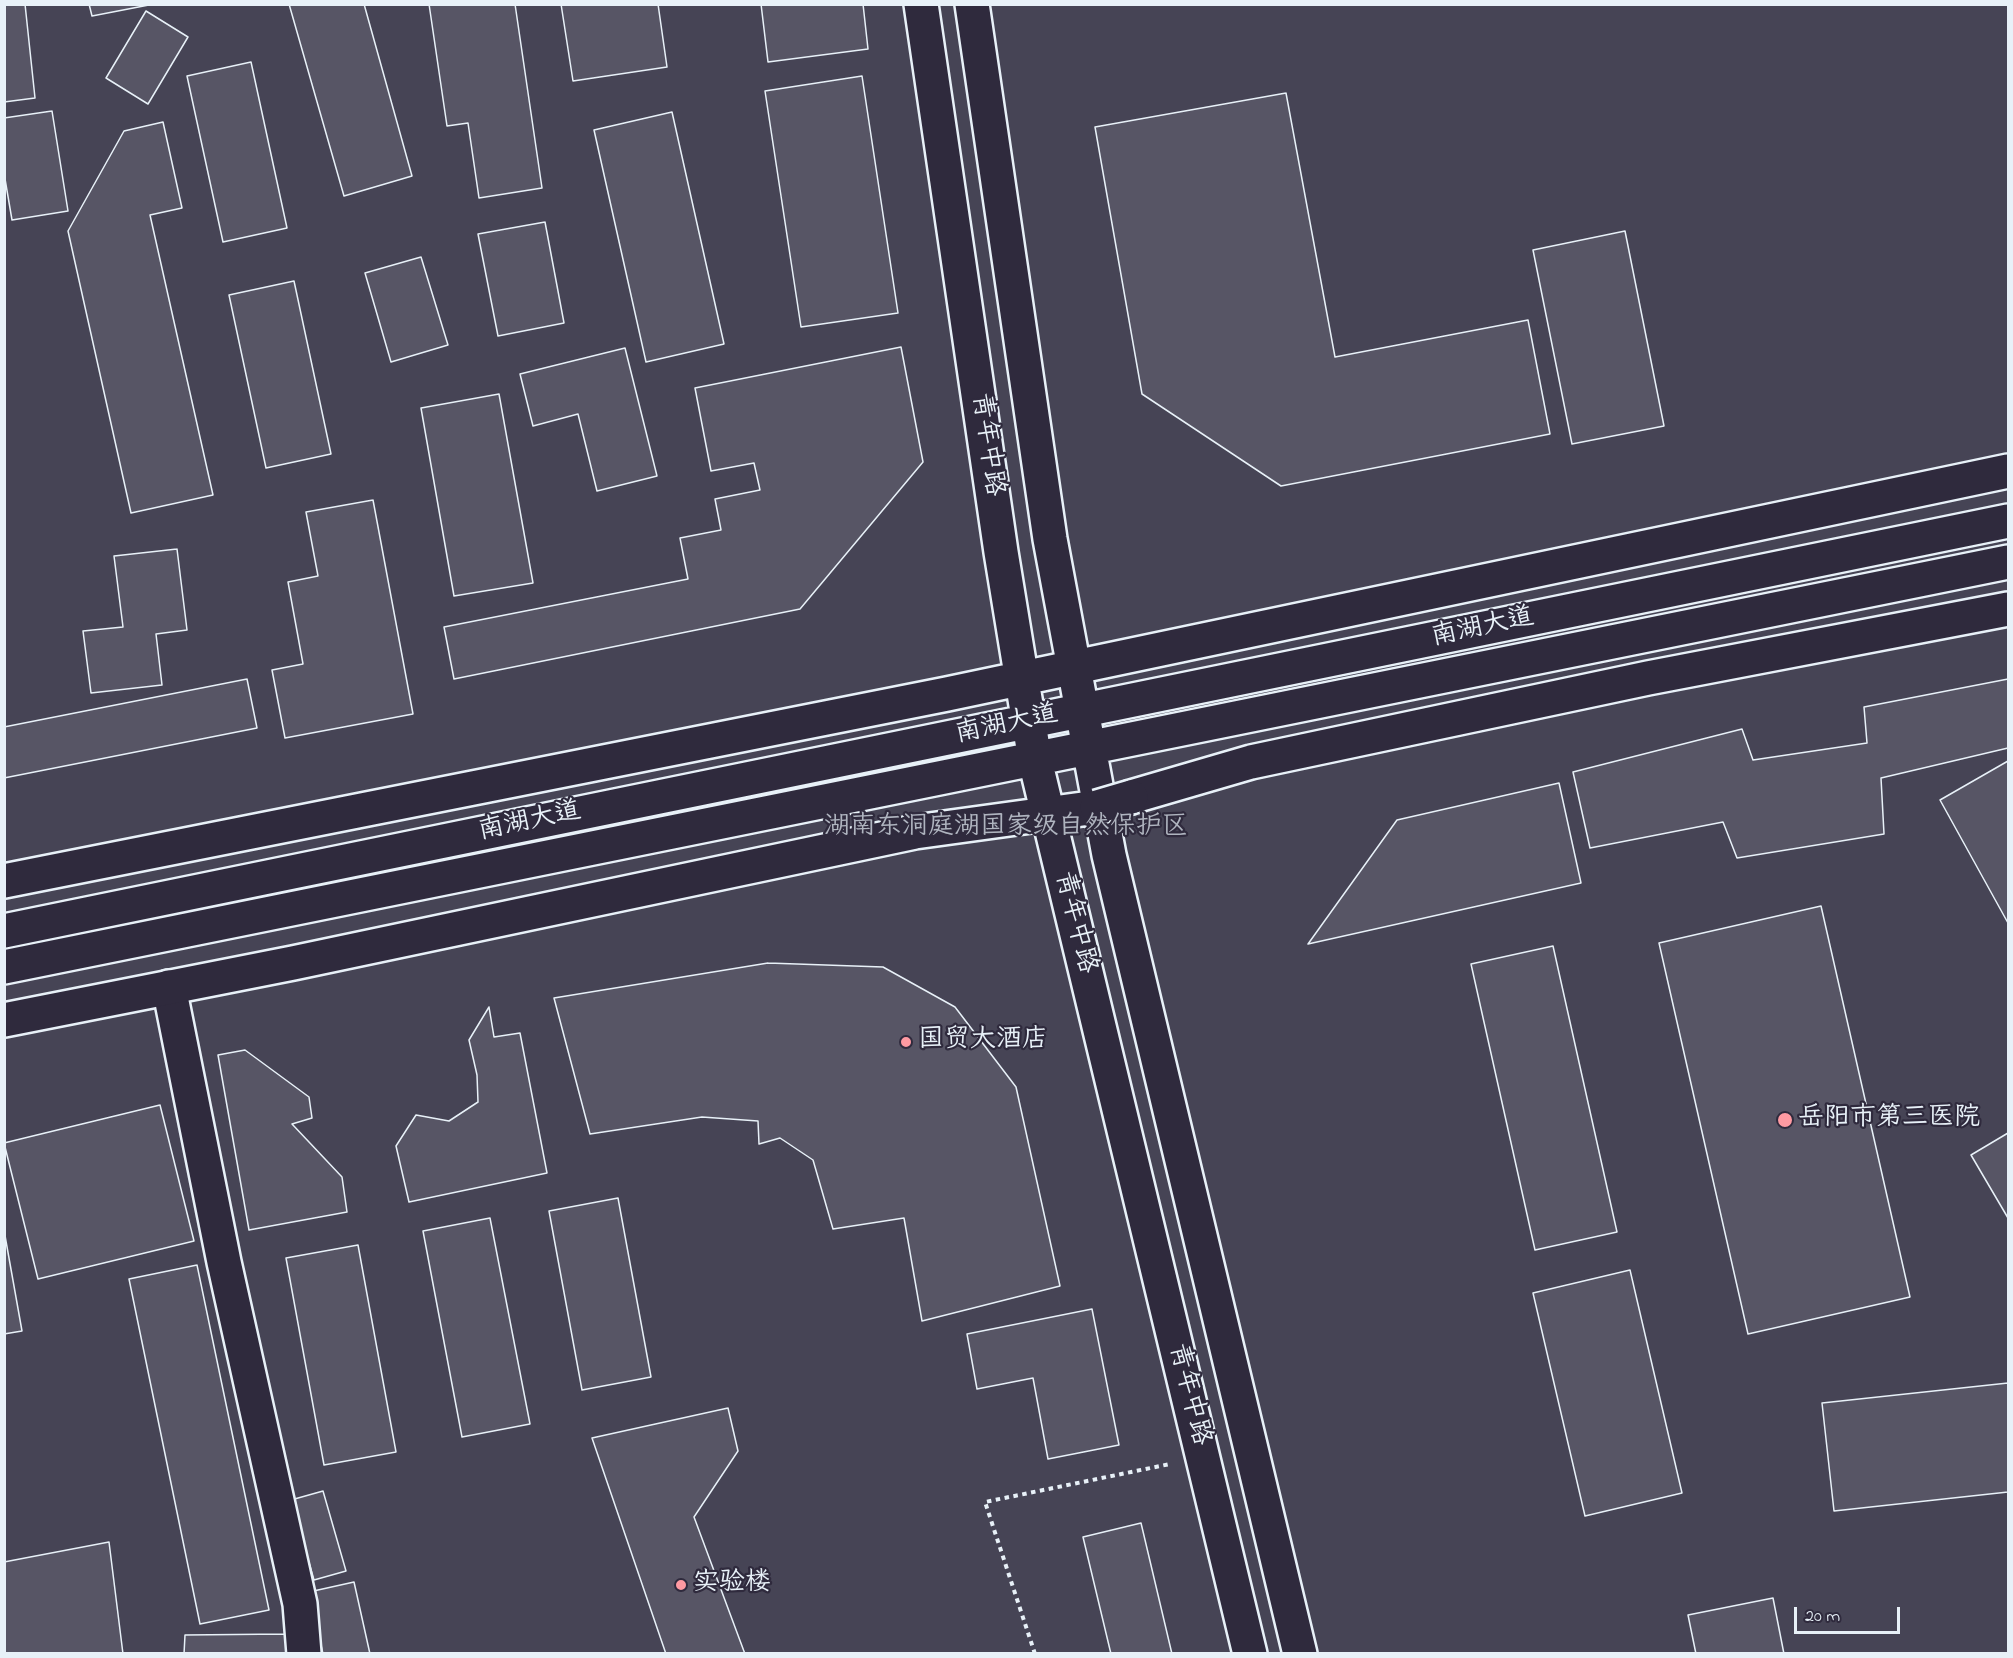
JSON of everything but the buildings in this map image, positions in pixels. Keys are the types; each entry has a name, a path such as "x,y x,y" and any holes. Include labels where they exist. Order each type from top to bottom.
{"main road":[{"name":"青年中路","path":"921,4 1001,552 1035,760 1250,1653"},
{"name":"青年中路","path":"972,4 1050,539 1109,855 1300,1653"},
{"path":"4,881 1023,678 2008,471"},
{"name":"南湖大道","path":"4,931 2008,521"},
{"name":"南湖大道","path":"4,967 2008,562"},
{"path":"4,1020 915,832 1097,807 1251,762 1648,678 2008,609"},
{"path":"169,987 224,1262 300,1604 304,1653"}],"path":[{"path":"1035,1653 986,1502 1203,1458"}],"green space":[{"name":"湖南东洞庭湖国家级自然保护区","path":"5,5 2008,5 2008,1653 5,1653"}],"place":[{"name":"国贸大酒店","path":"906,1042"},
{"name":"岳阳市第三医院","path":"1785,1120"},
{"name":"实验楼","path":"681,1585"}]}
